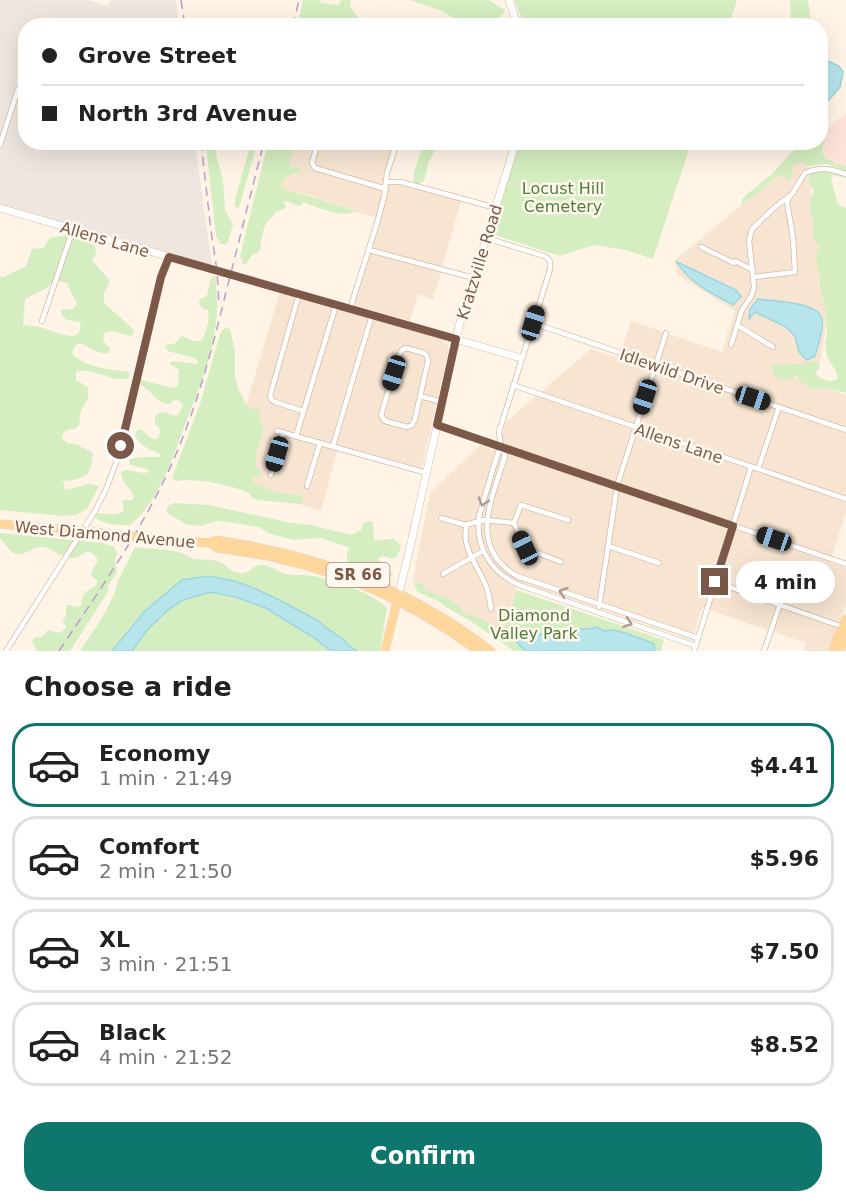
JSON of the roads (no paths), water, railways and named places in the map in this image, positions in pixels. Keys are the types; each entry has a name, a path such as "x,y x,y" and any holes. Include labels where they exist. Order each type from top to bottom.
{"main road":[{"name":"West Diamond Avenue","path":"0,524 210,543 217,548 282,559 398,597 457,627 491,651"},
{"name":"West Diamond Avenue","path":"398,597 478,651"},
{"path":"386,649 398,597"},
{"path":"833,651 838,635 845,625"},
{"path":"840,651 845,625"}],"street":[{"path":"509,0 515,18"},
{"path":"0,145 18,88"},
{"path":"316,150 312,163 314,167 386,189"},
{"path":"350,309 369,250 394,150"},
{"name":"Kratzville Road","path":"398,597 456,339 514,150"},
{"path":"754,277 795,272 793,238 787,202 802,175 808,171 827,168 846,174"},
{"path":"387,182 401,182 496,208"},
{"path":"731,345 744,306 753,293 754,277 749,241 752,229 792,194"},
{"name":"Allens Lane","path":"0,208 521,358"},
{"path":"42,321 73,229"},
{"path":"486,238 544,256 550,263 549,273 499,432 505,456 486,520 490,548 501,564 524,579 698,638"},
{"path":"701,246 753,270"},
{"path":"369,250 474,278"},
{"path":"6,651 107,488 117,460 161,277 169,257"},
{"path":"299,294 270,394 274,402 303,411"},
{"path":"296,435 336,305"},
{"path":"333,446 372,315"},
{"name":"Idlewild Drive","path":"533,323 846,430"},
{"path":"737,325 774,347"},
{"path":"597,612 617,486 666,333"},
{"path":"405,349 424,353 427,356 428,361 420,396 414,423 410,427 388,422 382,417 381,413 400,353 405,349"},
{"name":"Allens Lane","path":"513,385 846,499"},
{"path":"420,396 442,402"},
{"path":"758,469 779,407"},
{"path":"437,425 846,564"},
{"path":"271,476 280,432 427,473"},
{"path":"307,486 320,443"},
{"path":"501,446 479,521 483,551 495,569 514,583 695,648 751,467"},
{"path":"561,562 525,548 514,523 521,505 568,520"},
{"path":"441,518 462,524 486,520 514,523"},
{"path":"467,524 465,538 471,558 486,587 491,609"},
{"path":"608,546 659,563"},
{"path":"443,574 483,551"},
{"path":"715,582 845,625"},
{"path":"765,651 780,604"}],"water":[{"path":"828,61 839,66 843,72 840,87 828,101"},
{"path":"677,262 736,290 741,297 733,305 725,301 694,281"},
{"path":"758,299 795,303 819,313 822,327 815,356 807,360 799,352 795,336 786,327 755,312 749,319 750,309"},
{"path":"208,576 235,581 279,600 317,620 357,651 331,651 266,608 235,597 211,592 183,600 169,609 147,630 132,651 112,651 145,611 182,580"},
{"path":"596,627 604,631 613,630 625,633 650,642 654,644 655,651 526,651 517,643 548,632 551,628 555,628 556,632 562,632"}],"railway":[{"path":"181,0 184,18"},
{"path":"295,18 299,0"},
{"path":"202,150 219,305"},
{"path":"59,651 135,535 182,440 209,356 262,150"}],"park label":[{"name":"Locust Hill Cemetery","path":"563,197"},
{"name":"Diamond Valley Park","path":"534,624"}]}
